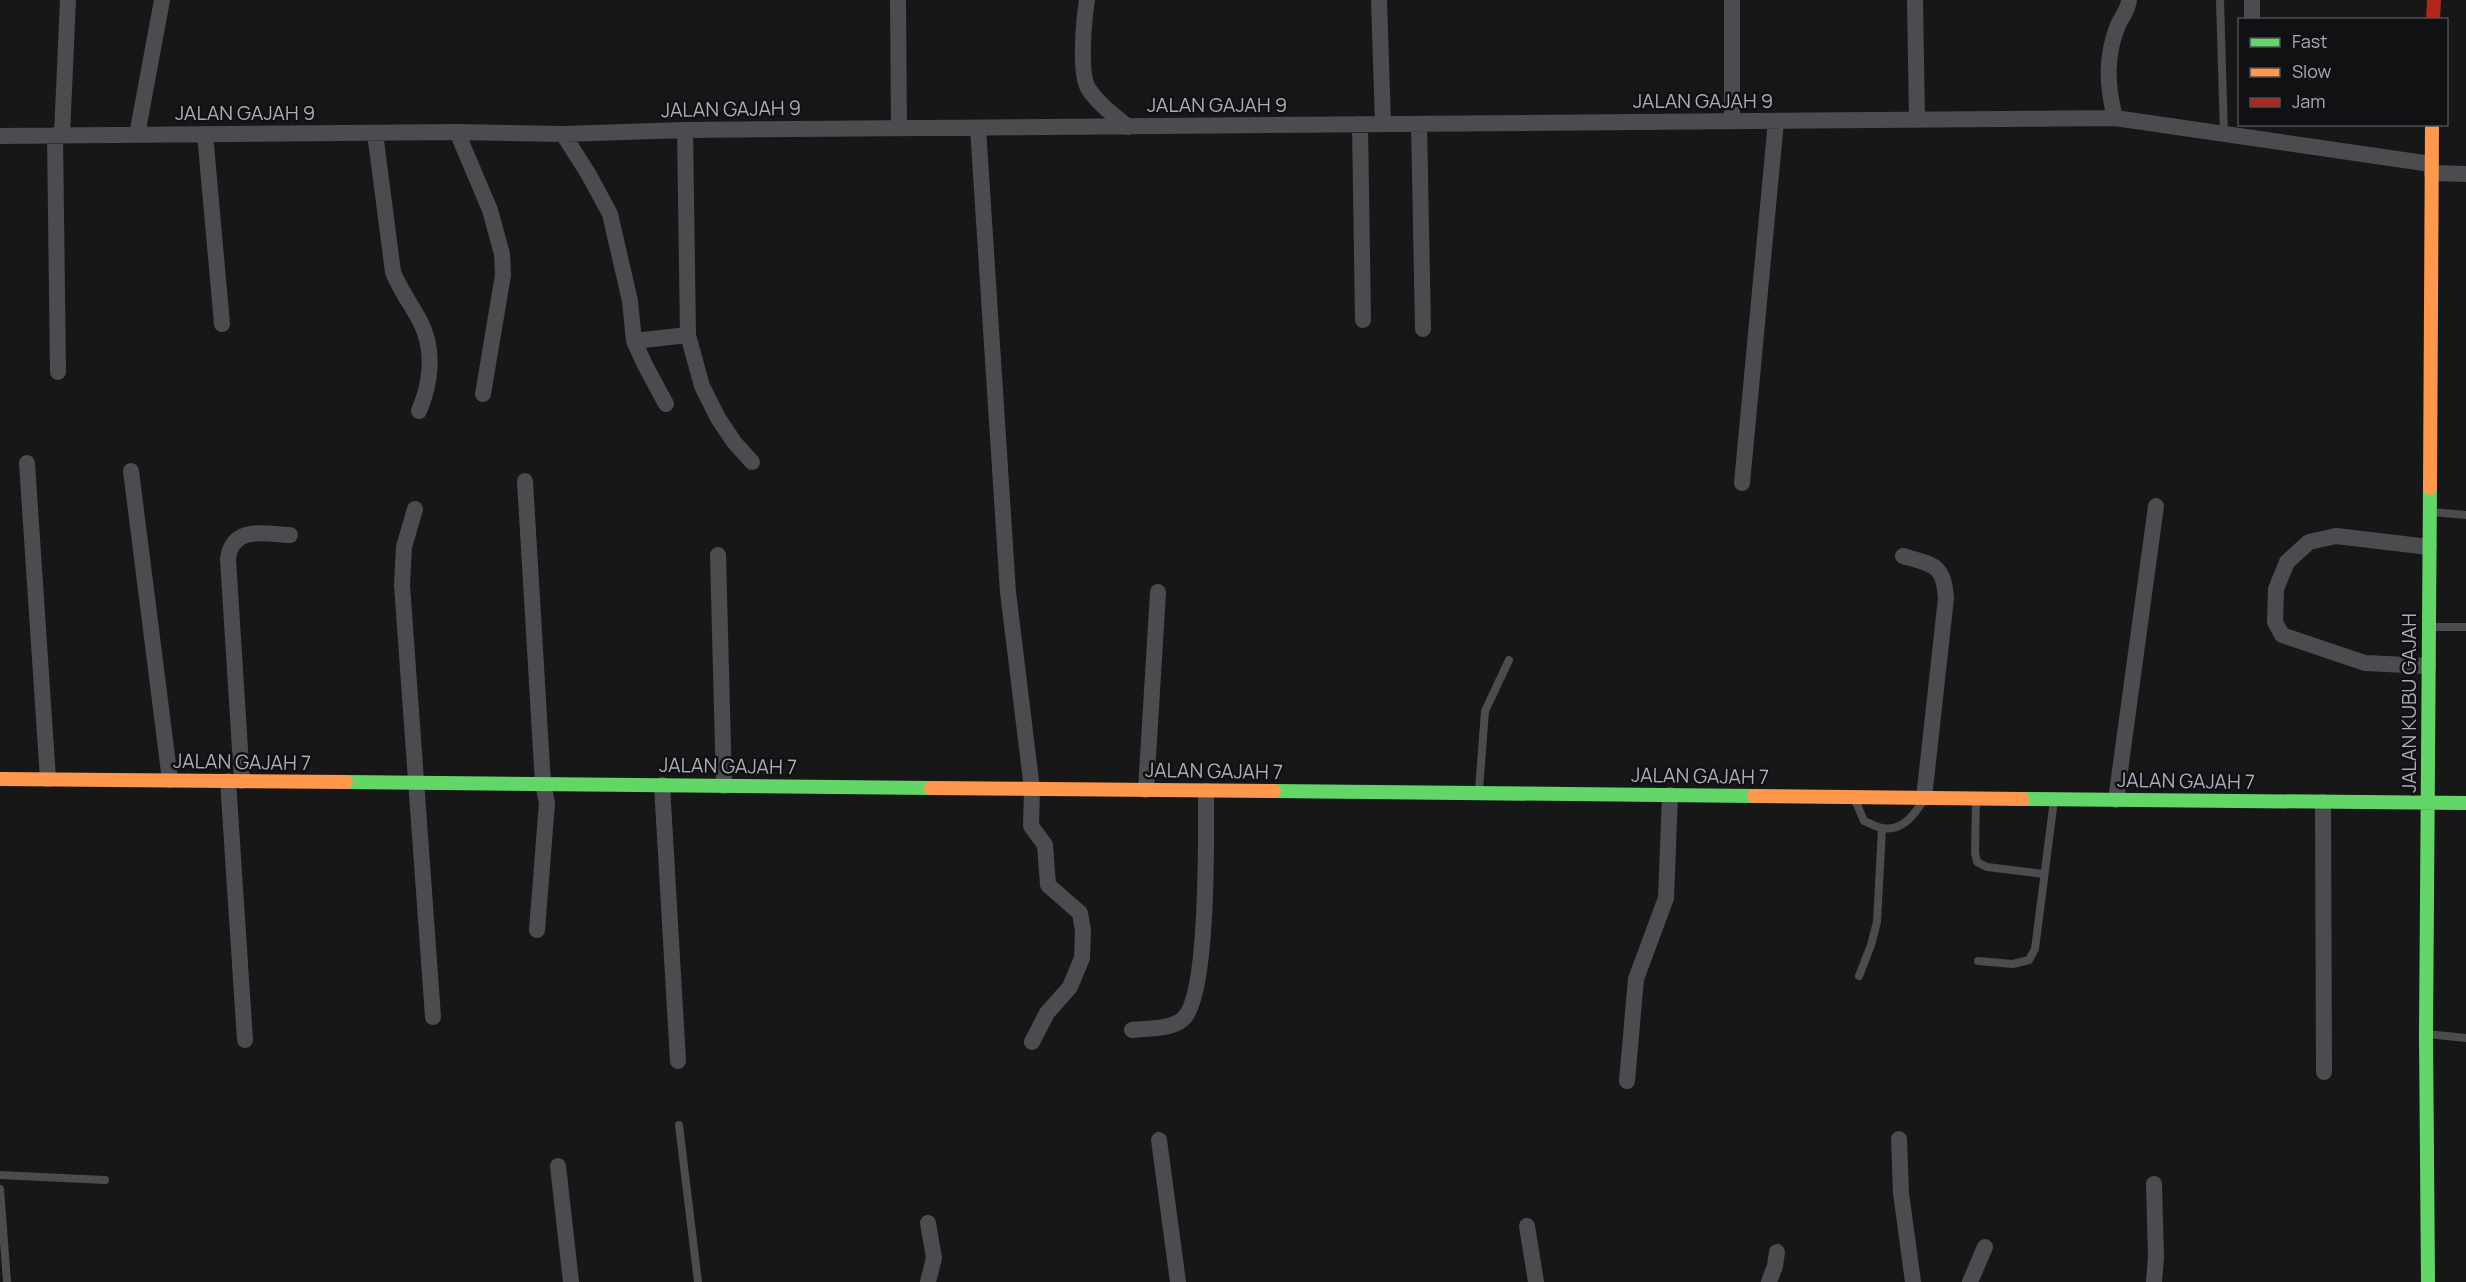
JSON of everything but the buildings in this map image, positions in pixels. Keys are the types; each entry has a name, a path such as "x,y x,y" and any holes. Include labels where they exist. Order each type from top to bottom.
{"street":[{"path":"58,372 58,135 68,0"},
{"path":"136,135 162,0"},
{"path":"898,0 899,128"},
{"path":"1087,0 1084,67 1087,86 1103,107 1128,126"},
{"path":"1379,0 1383,124"},
{"path":"1732,0 1732,121"},
{"path":"1915,0 1917,120"},
{"path":"2115,118 2108,90 2108,66 2118,25 2128,9 2130,0"},
{"path":"2252,0 2253,18"},
{"path":"2433,18 2434,0"},
{"name":"JALAN GAJAH 9","path":"0,136 457,132 562,134 685,130 2115,118 2224,134 2255,131 2432,169 2466,174"},
{"path":"1742,483 1776,121"},
{"path":"1360,124 1363,320"},
{"path":"1419,124 1423,329"},
{"name":"JALAN KUBU GAJAH","path":"2428,1282 2426,1034 2432,126"},
{"path":"978,128 1008,592 1032,789 1031,826 1045,845 1048,885 1080,913 1083,931 1082,958 1070,987 1047,1013 1032,1042"},
{"path":"685,130 688,335 702,386 718,418 734,442 752,462"},
{"path":"457,132 490,210 502,254 503,275 483,394"},
{"path":"375,133 393,273 401,293 421,322 428,344 430,364 427,391 419,411"},
{"path":"205,134 222,324"},
{"path":"562,134 589,175 610,214 630,301 634,340 666,404"},
{"path":"634,340 688,335"},
{"path":"27,463 48,779"},
{"path":"131,471 170,780"},
{"path":"525,481 543,784 547,803 537,930"},
{"path":"2116,800 2156,506"},
{"path":"415,509 404,547 402,585 433,1017"},
{"path":"245,1040 228,559 229,549 234,540 243,535 290,535"},
{"path":"2428,666 2359,661 2282,634 2275,622 2277,590 2287,562 2309,542 2336,536 2429,547"},
{"path":"718,555 724,786"},
{"path":"1904,556 1927,563 1940,570 1945,583 1946,598 1924,798"},
{"path":"1146,790 1158,592"},
{"name":"JALAN GAJAH 7","path":"0,779 2466,803"},
{"path":"662,785 678,1061"},
{"path":"1132,1030 1177,1024 1187,1016 1198,982 1206,878 1206,791"},
{"path":"1627,1081 1636,980 1666,898 1670,795"},
{"path":"2323,802 2324,1072"},
{"path":"1899,1139 1901,1193 1912,1282"},
{"path":"1158,1140 1178,1282"},
{"path":"558,1166 571,1282"},
{"path":"2154,1184 2156,1257 2154,1282"},
{"path":"928,1223 934,1258 928,1282"},
{"path":"1527,1226 1536,1282"},
{"path":"1970,1282 1984,1247"},
{"path":"1769,1282 1777,1252"}],"lane":[{"path":"2220,0 2224,134"},
{"path":"2429,512 2466,515"},
{"path":"2429,627 2466,627"},
{"path":"1478,793 1485,711 1509,660"},
{"path":"1854,797 1864,821 1882,829 1897,826 1915,816 1924,798"},
{"path":"1976,798 1975,853 1977,862 1987,867 2044,874"},
{"path":"1978,961 2013,964 2029,960 2035,949 2054,799"},
{"path":"1859,976 1877,922 1882,829"},
{"path":"2426,1034 2466,1038"},
{"path":"678,1125 698,1282"},
{"path":"0,1175 105,1180"},
{"path":"0,1189 7,1282"}],"traffic: fast":[{"path":"2428,1282 2426,1034 2430,488"},
{"path":"346,782 931,788"},
{"path":"1274,791 1754,796"},
{"path":"2023,799 2466,803"}],"traffic: slow":[{"path":"2430,488 2432,126"},
{"path":"0,779 346,782"},
{"path":"931,788 1274,791"},
{"path":"1754,796 2023,799"}],"traffic: jam":[{"path":"2433,18 2434,0"}]}
